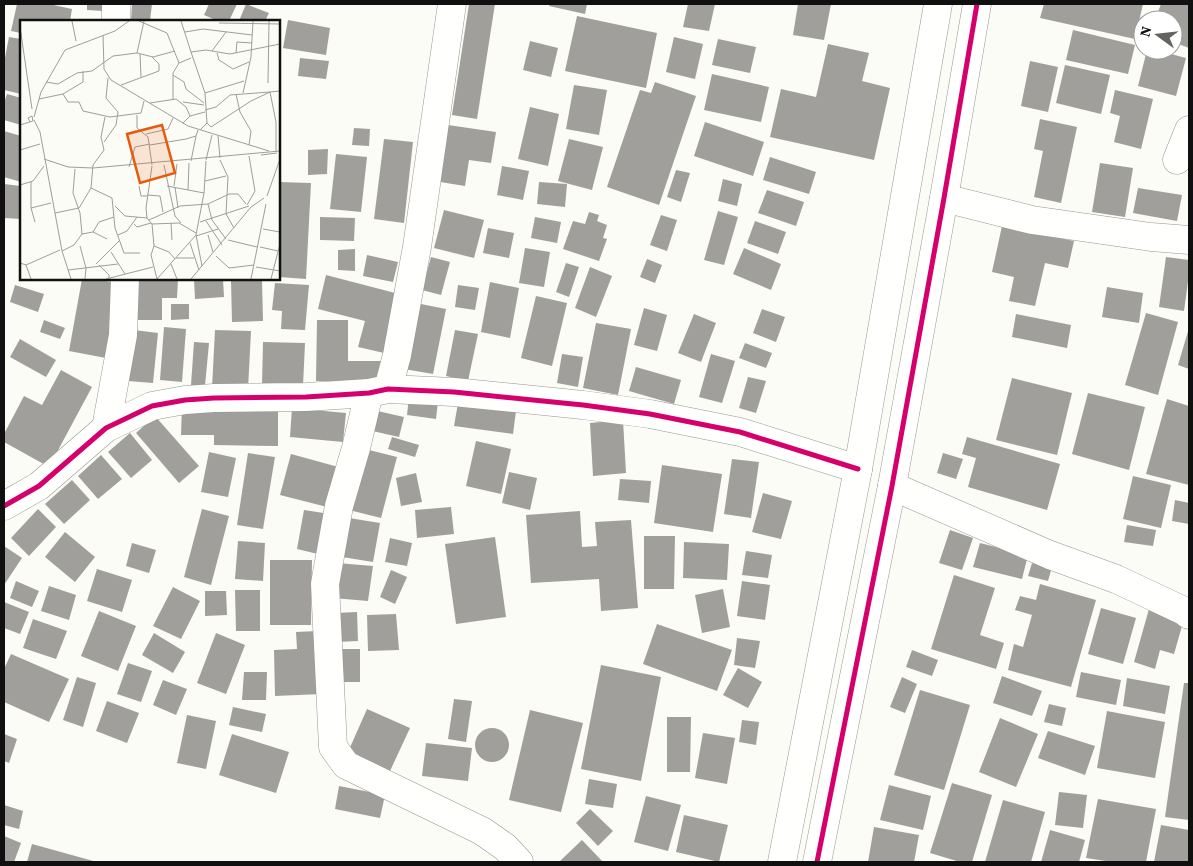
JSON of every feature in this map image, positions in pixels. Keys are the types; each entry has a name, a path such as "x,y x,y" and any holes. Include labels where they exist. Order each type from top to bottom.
{"street":[{"path":"116,4 116,20"},
{"path":"452,4 417,247 397,355 378,391 356,448 339,506 325,584 334,747 346,765 482,831 505,847 519,862"},
{"path":"782,862 858,469 938,4"},
{"path":"817,862 892,486 977,4"},
{"path":"1177,160 1189,130"},
{"path":"944,198 1032,220 1151,237 1189,240"},
{"path":"106,428 123,334 125,280"},
{"path":"4,506 39,486 106,428 152,406 185,400 306,397 378,391 454,392 650,414 740,432 858,469"},
{"path":"892,486 1050,555 1116,579 1189,615"}],"building":[{"path":"17,4 49,4 72,9 70,20 20,20 20,33 11,31"},
{"path":"87,4 103,4 103,11 87,10"},
{"path":"132,4 152,4 150,20 131,20"},
{"path":"209,4 237,4 229,20 216,20 204,15"},
{"path":"246,4 269,13 266,20 239,20"},
{"path":"469,4 495,4 477,119 452,115"},
{"path":"550,4 587,4 585,14 549,6"},
{"path":"688,4 715,4 709,31 683,27"},
{"path":"798,4 831,4 824,40 793,35"},
{"path":"1044,4 1143,4 1142,10 1133,10 1133,39 1040,18"},
{"path":"1161,4 1189,4 1189,48 1183,46 1183,10 1159,10"},
{"path":"577,16 657,33 646,88 565,71"},
{"path":"288,20 330,28 326,55 283,48"},
{"path":"1073,30 1133,45 1128,74 1066,60"},
{"path":"9,37 20,39 20,94 4,90 4,63"},
{"path":"674,37 703,44 695,79 666,72"},
{"path":"718,39 756,47 750,73 712,65"},
{"path":"530,41 558,48 551,77 523,70"},
{"path":"828,44 869,53 862,81 890,88 874,160 770,137 781,89 816,97"},
{"path":"1183,57 1186,58 1176,96 1138,86 1144,60 1183,60"},
{"path":"300,58 329,61 326,79 298,76"},
{"path":"1030,61 1058,67 1048,112 1021,106"},
{"path":"1065,65 1110,75 1101,114 1056,103"},
{"path":"712,74 769,87 761,122 704,110"},
{"path":"655,82 696,96 659,205 607,187 640,90 651,93"},
{"path":"574,85 607,90 599,135 566,129"},
{"path":"1115,90 1153,99 1141,149 1114,142 1120,116 1110,113"},
{"path":"7,94 20,98 20,125 4,120 4,103"},
{"path":"530,107 559,114 548,166 518,159"},
{"path":"1040,119 1077,127 1061,203 1034,197 1043,151 1034,149"},
{"path":"705,122 764,142 753,176 694,156"},
{"path":"448,125 496,132 491,163 469,160 465,186 440,182"},
{"path":"354,128 370,129 369,146 352,145"},
{"path":"4,131 20,136 20,182 4,177"},
{"path":"384,139 413,142 404,223 374,219"},
{"path":"569,139 603,147 592,190 558,181"},
{"path":"328,149 327,174 308,175 308,150"},
{"path":"336,154 367,157 361,212 330,209"},
{"path":"770,157 816,172 809,194 763,180"},
{"path":"1100,163 1133,168 1125,217 1092,212"},
{"path":"502,166 529,171 523,200 497,195"},
{"path":"676,170 690,173 681,202 667,197"},
{"path":"723,179 742,184 737,206 718,201"},
{"path":"280,182 311,183 306,279 280,277"},
{"path":"539,182 567,184 565,207 537,204"},
{"path":"4,184 20,186 20,219 4,218"},
{"path":"1138,188 1182,195 1177,221 1133,213"},
{"path":"767,190 804,202 796,226 758,213"},
{"path":"444,210 484,220 474,258 434,248"},
{"path":"718,211 738,217 724,265 704,260"},
{"path":"589,212 599,215 597,221 607,225 603,238 607,239 599,261 563,249 573,221 585,224"},
{"path":"661,215 677,220 667,251 650,245"},
{"path":"320,217 355,218 354,241 320,240"},
{"path":"535,217 561,222 557,243 531,238"},
{"path":"755,221 786,232 778,254 747,243"},
{"path":"1002,226 1074,241 1068,268 1045,263 1035,306 1009,301 1014,277 992,272"},
{"path":"488,228 514,233 509,258 483,253"},
{"path":"525,248 550,252 544,287 519,283"},
{"path":"744,248 781,264 771,290 733,274"},
{"path":"355,249 355,271 338,270 338,250"},
{"path":"367,255 398,262 393,282 363,276"},
{"path":"431,257 450,262 441,295 422,290"},
{"path":"1166,257 1189,260 1184,311 1159,307"},
{"path":"647,259 662,265 655,283 640,277"},
{"path":"566,263 579,267 569,297 556,292"},
{"path":"590,267 612,276 596,317 575,308"},
{"path":"326,275 399,294 384,353 358,347 365,321 318,309"},
{"path":"82,280 119,283 106,358 69,351"},
{"path":"135,280 178,280 177,298 162,298 162,320 134,320"},
{"path":"194,280 223,280 224,297 195,299"},
{"path":"262,280 263,321 232,322 231,281"},
{"path":"490,282 519,288 510,338 481,332"},
{"path":"275,283 309,285 305,330 281,329 282,311 272,310"},
{"path":"15,285 44,294 38,312 10,302"},
{"path":"458,285 479,288 475,310 455,307"},
{"path":"1107,287 1143,293 1139,323 1102,317"},
{"path":"536,296 567,303 552,366 521,358"},
{"path":"416,303 446,309 433,374 404,369"},
{"path":"171,304 189,304 189,319 171,320"},
{"path":"644,308 667,315 657,351 634,345"},
{"path":"762,309 785,317 776,342 753,333"},
{"path":"1146,313 1178,322 1158,395 1125,385"},
{"path":"694,314 716,323 701,362 678,353"},
{"path":"1016,314 1071,325 1067,348 1012,337"},
{"path":"44,320 65,328 60,339 40,332"},
{"path":"317,320 348,320 348,361 381,361 380,381 316,381"},
{"path":"596,323 631,329 618,395 583,388"},
{"path":"164,327 186,329 182,382 160,380"},
{"path":"1189,328 1189,369 1178,365"},
{"path":"134,330 158,333 153,383 128,381"},
{"path":"215,330 251,331 248,389 212,388"},
{"path":"455,330 478,334 468,381 446,376"},
{"path":"20,339 56,360 46,377 10,357"},
{"path":"194,342 209,343 205,386 191,385"},
{"path":"263,342 305,343 303,386 262,385"},
{"path":"745,343 772,353 766,368 739,358"},
{"path":"562,354 583,357 578,387 557,383"},
{"path":"711,354 735,361 722,403 699,397"},
{"path":"636,367 681,380 674,404 629,391"},
{"path":"61,370 92,387 49,467 4,442 4,434 24,396 42,405"},
{"path":"748,377 766,381 756,413 739,408"},
{"path":"1012,378 1072,393 1057,455 996,440"},
{"path":"1088,393 1145,407 1129,470 1072,454"},
{"path":"409,397 438,401 436,419 407,415"},
{"path":"1167,399 1189,406 1189,485 1146,474"},
{"path":"458,403 516,411 513,434 454,426"},
{"path":"182,406 278,407 278,446 214,445 214,435 181,435"},
{"path":"292,408 346,413 343,442 290,437"},
{"path":"373,410 404,417 399,437 368,430"},
{"path":"155,416 199,466 179,483 136,433"},
{"path":"623,420 626,473 593,476 590,423"},
{"path":"130,433 152,460 131,478 108,452"},
{"path":"392,437 419,445 415,457 388,449"},
{"path":"967,437 1060,464 1047,510 968,487 976,458 962,454"},
{"path":"476,441 511,449 501,494 466,486"},
{"path":"361,448 397,457 381,518 345,509"},
{"path":"209,452 236,458 228,497 201,492"},
{"path":"248,453 275,457 263,529 237,525"},
{"path":"943,453 963,459 956,479 937,473"},
{"path":"291,454 342,468 331,508 280,495"},
{"path":"101,455 122,479 98,499 78,476"},
{"path":"732,459 759,462 751,518 724,514"},
{"path":"662,465 722,474 713,532 654,523"},
{"path":"509,472 537,478 530,510 502,503"},
{"path":"416,473 422,502 401,506 396,478"},
{"path":"1133,476 1171,485 1161,528 1123,519"},
{"path":"620,479 651,481 649,503 618,500"},
{"path":"72,480 90,500 64,524 45,504"},
{"path":"763,493 792,501 781,539 752,532"},
{"path":"1175,500 1189,503 1189,524 1172,521"},
{"path":"451,507 454,534 417,538 415,510"},
{"path":"38,509 56,527 29,556 11,538"},
{"path":"202,509 229,516 211,585 184,577"},
{"path":"304,510 330,514 322,555 297,549"},
{"path":"580,511 582,547 597,546 595,522 631,520 638,608 601,611 599,579 531,583 526,515"},
{"path":"343,517 380,523 373,562 336,556"},
{"path":"1127,525 1156,530 1153,546 1124,542"},
{"path":"950,530 973,538 962,570 939,563"},
{"path":"65,532 95,557 75,582 45,557"},
{"path":"644,536 675,536 674,589 644,589"},
{"path":"495,537 506,617 456,624 445,544"},
{"path":"390,538 412,543 407,566 385,562"},
{"path":"238,541 265,543 263,581 235,579"},
{"path":"684,542 729,544 727,580 683,578"},
{"path":"132,543 156,550 149,573 126,566"},
{"path":"980,543 1028,555 1022,579 973,567"},
{"path":"4,546 22,558 4,585"},
{"path":"746,551 772,555 768,578 742,575"},
{"path":"270,560 312,560 311,625 270,625"},
{"path":"337,563 373,566 368,601 333,598"},
{"path":"1032,563 1052,567 1048,581 1028,576"},
{"path":"97,569 132,580 122,612 87,601"},
{"path":"391,570 407,577 395,604 380,597"},
{"path":"954,575 995,588 980,635 1004,643 996,669 931,649"},
{"path":"16,581 39,591 32,607 10,598"},
{"path":"742,581 770,585 765,620 737,616"},
{"path":"1040,584 1096,600 1071,687 1008,670 1014,644 1023,647 1032,615 1015,610 1020,596 1036,600"},
{"path":"49,586 76,595 69,620 41,611"},
{"path":"173,587 200,601 181,639 153,626"},
{"path":"723,589 730,627 702,633 695,595"},
{"path":"235,590 260,590 260,631 236,631"},
{"path":"205,591 226,591 227,615 205,616"},
{"path":"4,602 29,612 20,634 4,628"},
{"path":"1101,608 1136,618 1123,664 1088,654"},
{"path":"1149,609 1184,619 1174,654 1160,650 1155,669 1134,662"},
{"path":"99,611 136,626 118,671 81,656"},
{"path":"357,612 358,641 336,642 335,613"},
{"path":"396,614 399,650 368,651 367,615"},
{"path":"33,619 67,631 56,659 23,648"},
{"path":"657,624 732,650 717,691 643,664"},
{"path":"318,631 322,694 275,696 274,650 297,649 296,632"},
{"path":"154,633 185,652 173,673 142,655"},
{"path":"216,633 245,645 226,694 197,683"},
{"path":"737,638 760,641 755,668 734,665"},
{"path":"335,649 360,649 360,682 335,682"},
{"path":"912,650 938,660 932,676 906,667"},
{"path":"11,654 69,679 49,722 4,702 4,669"},
{"path":"128,663 152,671 141,702 117,694"},
{"path":"601,665 661,677 641,781 581,769"},
{"path":"738,668 762,682 748,708 723,695"},
{"path":"244,672 267,672 266,700 242,700"},
{"path":"1081,672 1121,680 1116,705 1076,697"},
{"path":"1002,676 1042,691 1032,716 993,703"},
{"path":"77,677 96,683 83,727 63,720"},
{"path":"902,677 917,684 905,713 890,707"},
{"path":"1127,678 1170,686 1165,714 1123,706"},
{"path":"163,680 187,689 176,715 153,705"},
{"path":"1184,683 1189,683 1189,820 1165,817"},
{"path":"920,690 970,705 944,790 894,775"},
{"path":"454,699 472,701 466,742 448,739"},
{"path":"107,701 139,713 127,743 96,731"},
{"path":"1049,704 1066,708 1062,726 1044,722"},
{"path":"233,707 266,714 262,732 229,725"},
{"path":"367,709 410,728 390,771 348,752"},
{"path":"530,710 583,723 561,812 509,800"},
{"path":"1107,711 1165,722 1155,778 1097,768"},
{"path":"187,715 216,721 206,769 177,763"},
{"path":"667,717 691,717 690,772 667,772"},
{"path":"1000,718 1038,734 1016,787 979,772"},
{"path":"742,720 759,722 756,745 739,742"},
{"path":"492,728 499,729 504,733 508,738 508,752 504,757 499,761 492,762 485,761 480,757 476,752 475,745 476,738 480,733 485,729"},
{"path":"1048,731 1095,746 1085,775 1038,758"},
{"path":"703,733 735,738 727,784 695,778"},
{"path":"4,734 17,739 9,763 4,761"},
{"path":"232,734 289,752 276,793 219,775"},
{"path":"426,743 472,748 468,781 422,776"},
{"path":"589,779 617,784 613,808 585,804"},
{"path":"952,783 992,795 972,862 960,862 930,853"},
{"path":"889,785 931,796 923,830 880,820"},
{"path":"339,786 385,795 380,818 335,809"},
{"path":"1059,792 1087,795 1083,828 1055,825"},
{"path":"646,796 681,805 668,851 634,842"},
{"path":"1098,799 1156,809 1146,862 1112,862 1086,858"},
{"path":"1003,800 1045,812 1031,862 985,862"},
{"path":"4,805 23,811 19,829 4,825"},
{"path":"590,809 613,831 598,846 576,823"},
{"path":"684,815 728,825 719,862 676,852"},
{"path":"1161,825 1189,830 1189,862 1154,862"},
{"path":"874,827 919,835 914,862 868,862"},
{"path":"1050,830 1085,840 1079,862 1041,862"},
{"path":"4,836 21,843 14,862 4,862"},
{"path":"582,840 603,862 559,862"},
{"path":"32,844 97,862 27,862"}],"cycle path":[{"path":"817,862 892,486 977,4"},
{"path":"4,506 39,486 106,428 152,406 185,400 306,397 369,393 388,389 454,392 650,414 740,432 858,469"}]}
